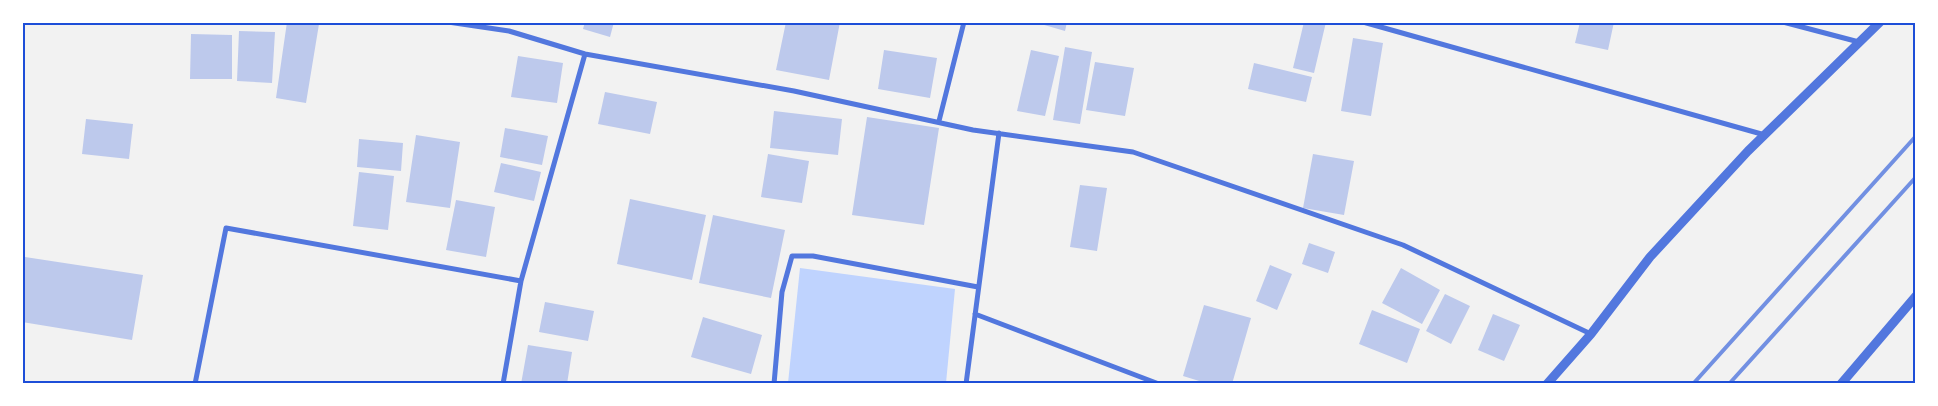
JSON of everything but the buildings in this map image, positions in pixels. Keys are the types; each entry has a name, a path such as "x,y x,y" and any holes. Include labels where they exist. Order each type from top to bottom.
{"street":[{"path":"448,22 509,31 585,54 794,91 973,130 1133,152 1403,245 1591,334"},
{"path":"939,122 964,22"},
{"path":"1363,22 1765,135"},
{"path":"1782,22 1860,42"},
{"path":"1547,384 1591,334 1650,257 1765,135 1880,22"},
{"path":"503,384 520,281 585,54"},
{"path":"966,384 999,133"},
{"path":"195,384 226,228 520,281"},
{"path":"774,384 782,292 792,256 813,256 978,287"},
{"path":"1841,384 1916,296"},
{"path":"974,314 1159,384"}],"water":[{"path":"800,268 955,289 946,383 788,383"}],"railway":[{"path":"1693,384 1916,136"},
{"path":"1729,384 1916,177"}]}
